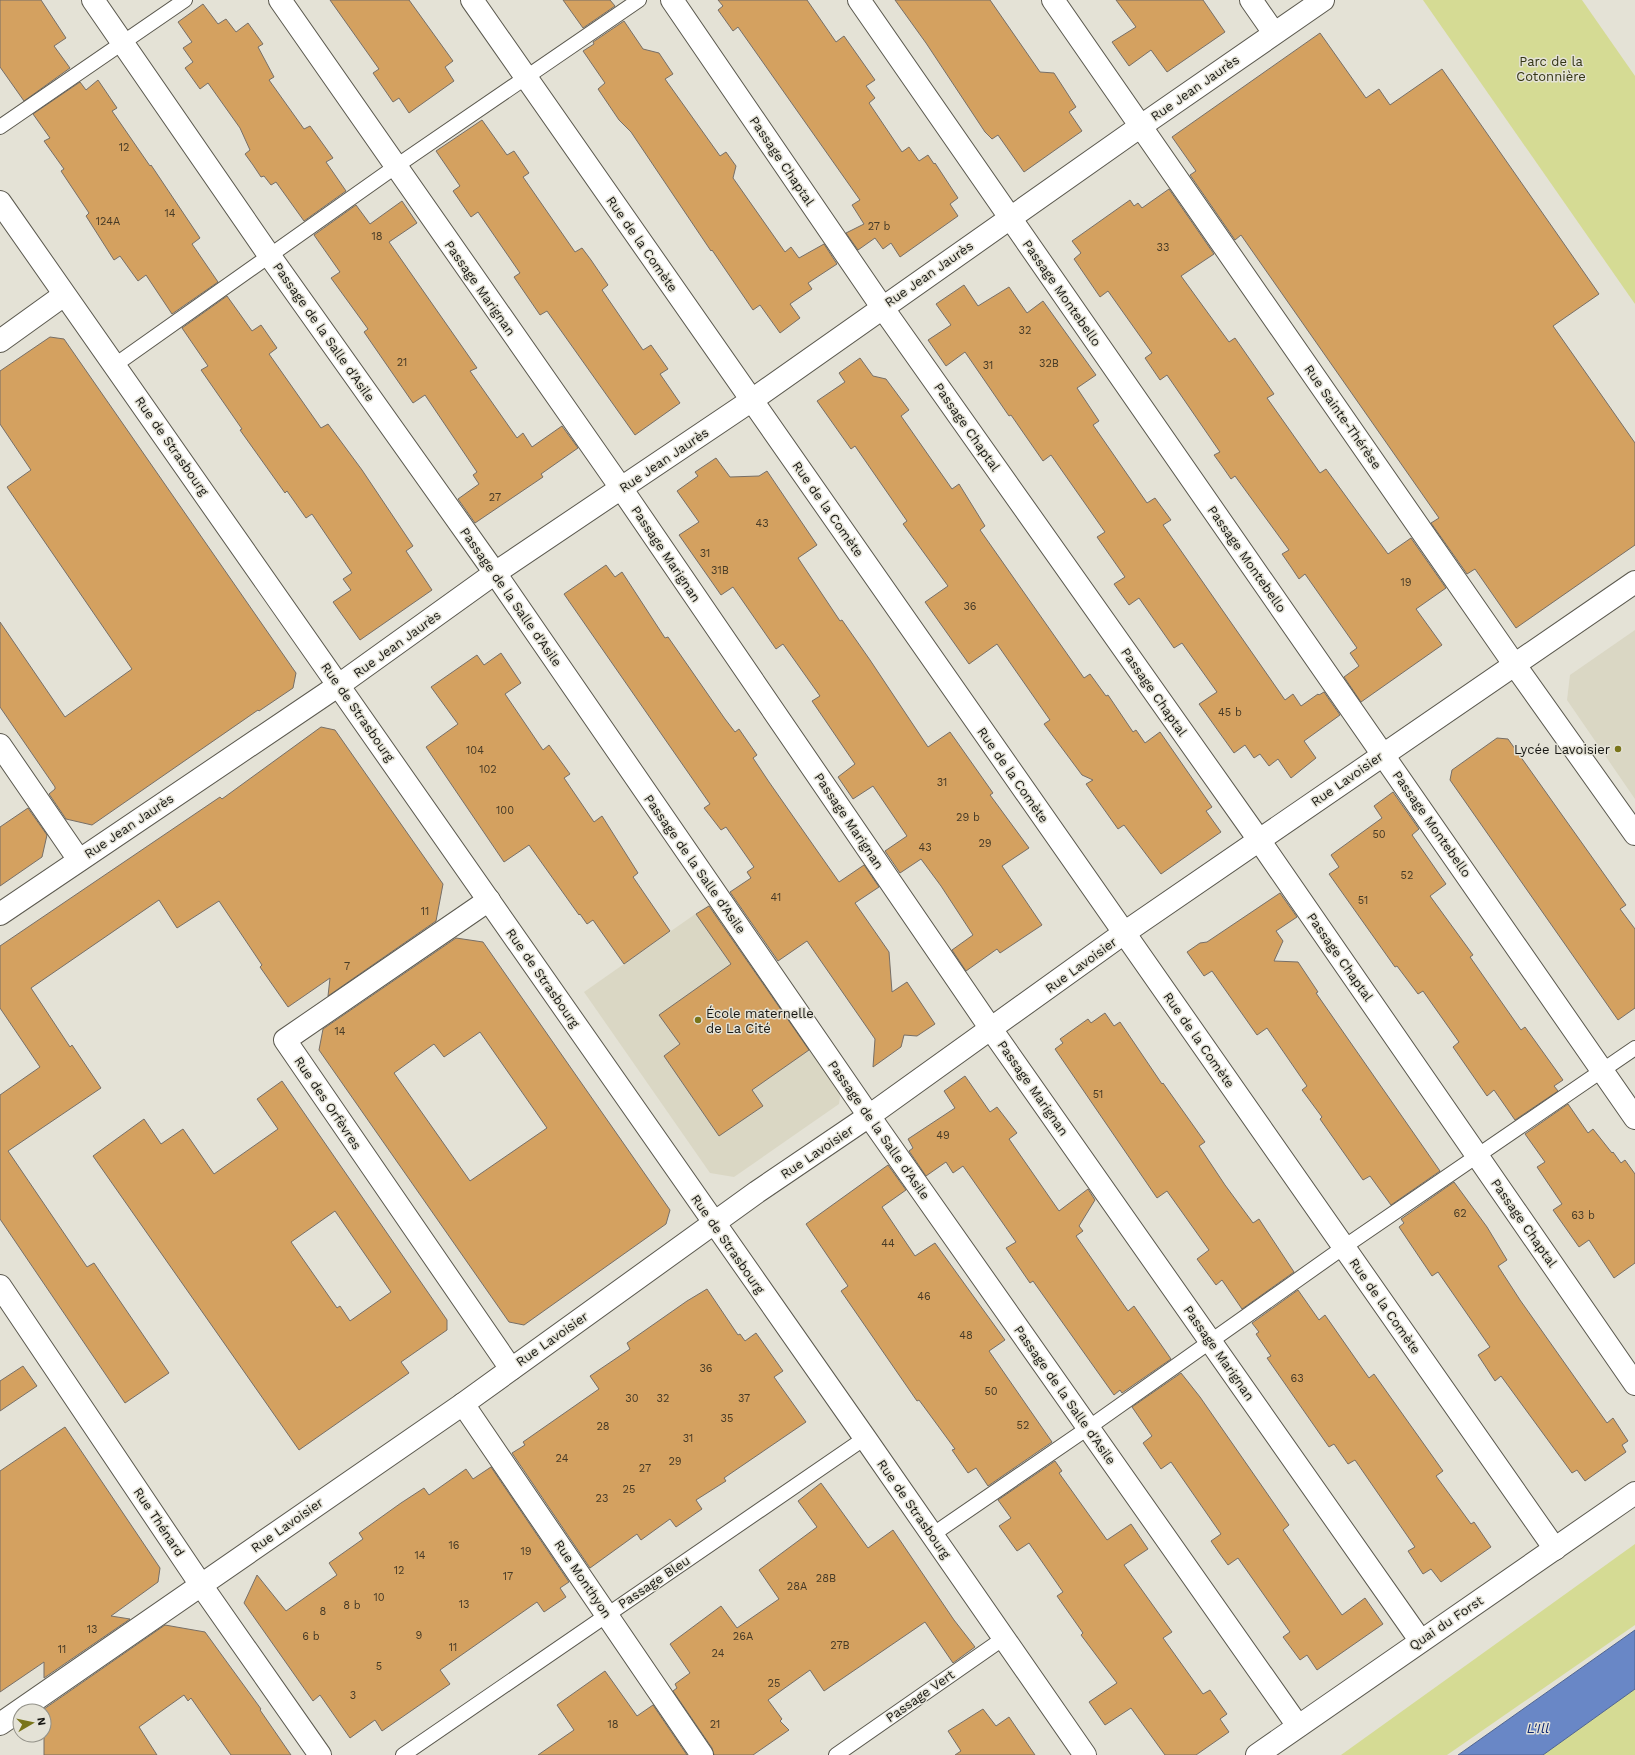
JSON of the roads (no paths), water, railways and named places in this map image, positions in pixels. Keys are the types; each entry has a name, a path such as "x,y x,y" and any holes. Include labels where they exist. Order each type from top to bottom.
{"street":[{"name":"Passage de la Salle d'Asile","path":"93,0 269,255 495,573 869,1116 1298,1726"},
{"name":"Passage Marignan","path":"280,0 395,167 621,488 991,1029 1420,1640"},
{"name":"Rue de la Comète","path":"472,0 1555,1549"},
{"name":"Passage Chaptal","path":"672,0 882,307 1259,840 1635,1384"},
{"name":"Passage Montebello","path":"859,0 1635,1118"},
{"name":"Rue Sainte-Thérèse","path":"1053,0 1514,664 1635,834"},
{"path":"1251,0 1274,33"},
{"name":"Rue Jean Jaurès","path":"0,914 339,686 495,573 752,400 1009,218 1323,0"},
{"name":"Rue de Strasbourg","path":"0,202 64,295 115,364 1085,1755"},
{"path":"0,341 64,295"},
{"name":"Rue Lavoisier","path":"0,1724 463,1404 714,1223 869,1116 1124,933 1635,582"},
{"path":"0,745 80,860"},
{"name":"Rue des Orfèvres","path":"489,900 285,1040 510,1369"},
{"name":"Rue Thénard","path":"0,1286 201,1585 320,1755"},
{"name":"Rue Monthyon","path":"463,1404 702,1755"},
{"name":"Quai du Forst","path":"1257,1755 1420,1640 1635,1493"}],"lane":[{"path":"0,127 185,0"},
{"path":"115,364 395,167 639,0"},
{"path":"932,1535 1088,1428 1344,1247 1635,1048"},
{"name":"Passage Bleu","path":"403,1755 865,1438"},
{"name":"Passage Vert","path":"836,1755 1004,1638"}],"water":[{"name":"L'Ill","path":"1635,1630 1635,1689 1543,1755 1458,1755"}],"place":[{"name":"Lycée Lavoisier","path":"1618,749"},
{"name":"École maternelle de La Cité","path":"698,1020"}],"park label":[{"name":"Parc de la Cotonnière","path":"1551,68"}]}
